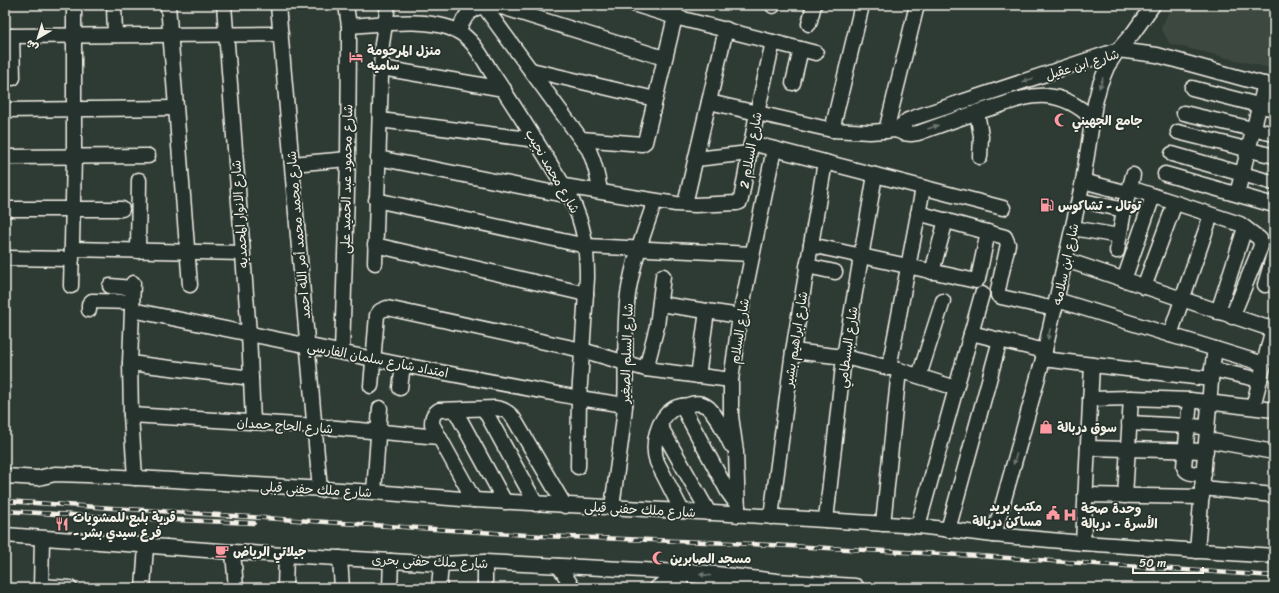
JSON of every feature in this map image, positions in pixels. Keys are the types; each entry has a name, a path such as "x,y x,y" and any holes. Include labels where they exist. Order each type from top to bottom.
{"main road":[{"name":"شارع ملك حفنى بحرى","path":"679,578 777,586 855,588"}],"street":[{"path":"71,286 74,157 74,5"},
{"path":"114,5 115,35"},
{"path":"168,5 190,285"},
{"name":"شارع الانوار المحمديه","path":"224,5 249,334 253,422"},
{"name":"شارع محمد محمد أمر الله احمد","path":"278,5 320,490"},
{"name":"شارع محمود عبد الحميد على","path":"342,352 348,159 349,26 346,5"},
{"path":"375,263 382,44 388,5"},
{"path":"459,31 467,14 483,5 494,5 664,58"},
{"path":"483,5 589,150 595,164 600,191"},
{"path":"636,5 676,11 726,29 816,53"},
{"path":"809,24 814,5"},
{"path":"832,130 862,5"},
{"path":"891,130 917,5"},
{"name":"شارع ابن سلامه","path":"994,535 1044,355 1056,305 1083,181 1092,118 1100,84 1107,67 1118,50 1133,33 1153,5"},
{"path":"581,139 644,143 676,11"},
{"name":"شارع محمد نجيب","path":"349,26 425,23 442,25 459,31 475,47 504,89 567,191 578,212 583,228 587,261 579,398 578,467"},
{"path":"685,204 726,29"},
{"path":"13,78 8,36 281,34"},
{"name":"شارع السلام 2","path":"378,158 567,191 600,191 655,201 685,204 711,205 737,203 740,202 741,199 757,113 773,42"},
{"path":"793,83 801,50"},
{"name":"شارع ابن عقيل","path":"891,130 916,117 1118,50 1157,55 1270,85"},
{"path":"382,68 504,89"},
{"path":"531,70 655,99"},
{"path":"1237,194 1260,105 1270,85"},
{"path":"1192,88 1274,109"},
{"name":"شارع ابن عقيل","path":"709,102 832,130 857,132 891,130 911,134 918,133 977,112 1026,97 1056,97 1076,105 1092,118"},
{"path":"5,110 175,108"},
{"path":"977,112 981,136 980,157"},
{"path":"1184,113 1274,134"},
{"path":"380,120 536,140"},
{"path":"1178,132 1274,156"},
{"path":"696,159 750,148 774,149 1003,208"},
{"name":"شارع السلام","path":"738,510 736,452 731,416 731,380 740,316 774,149"},
{"path":"1172,154 1274,183"},
{"path":"5,157 148,156"},
{"path":"292,164 348,159"},
{"name":"شارع ابراهيم بشير","path":"771,517 793,351 825,162"},
{"path":"1165,174 1274,205"},
{"name":"شارع البسطامي","path":"826,520 844,357 875,175"},
{"path":"138,251 139,180"},
{"path":"1083,181 1130,185 1153,196 1211,216 1240,224 1260,239 1261,246 1232,317"},
{"path":"1117,251 1130,185"},
{"path":"883,524 894,369 908,266 923,188"},
{"path":"1124,280 1153,196"},
{"path":"376,200 586,246 752,254"},
{"path":"1079,200 1124,210"},
{"name":"شارع السلم الصغير","path":"612,508 625,405 626,316 632,271 638,248 655,201"},
{"path":"1144,287 1174,203"},
{"path":"5,208 122,209"},
{"path":"918,213 1005,237 1008,244 998,290 998,295 1001,297 1056,305 1170,335 1264,364"},
{"path":"1170,335 1211,216"},
{"path":"932,272 946,220"},
{"path":"1073,228 1119,236"},
{"path":"1218,312 1245,228"},
{"path":"811,245 977,281 994,234"},
{"path":"375,245 586,294"},
{"path":"5,258 138,251 242,253"},
{"path":"1265,285 1274,254"},
{"path":"1066,260 1232,317 1274,328 1252,407"},
{"path":"807,266 835,272"},
{"path":"646,368 657,326 663,276"},
{"path":"110,286 132,296"},
{"path":"918,526 982,294"},
{"path":"89,310 89,304 92,301 132,296"},
{"path":"132,296 130,363 131,415 135,478"},
{"name":"امتداد شارع سلمان الفارسي","path":"132,296 249,334 403,365 579,398 625,405"},
{"path":"919,376 943,302"},
{"path":"660,304 740,316"},
{"path":"371,386 377,316 380,311 387,308 582,350 646,368 731,380"},
{"path":"698,376 708,311"},
{"path":"971,333 1000,340 1044,355 1092,365 1211,374 1260,380"},
{"path":"948,530 1000,340"},
{"path":"1197,551 1214,349"},
{"path":"793,351 844,357 894,369 956,388"},
{"path":"130,363 251,378"},
{"path":"400,388 403,365"},
{"path":"1083,543 1092,365"},
{"path":"1090,400 1131,398 1190,400 1274,410"},
{"path":"1125,496 1131,398"},
{"path":"1190,400 1184,467 1189,473 1204,474"},
{"path":"682,511 654,455 654,446 660,426 668,412 682,406 700,403 710,408 736,452"},
{"path":"682,406 738,510"},
{"path":"374,492 380,408"},
{"path":"484,409 536,504"},
{"path":"474,500 432,424 432,416 439,410 501,409 506,411 514,419 565,506"},
{"path":"455,410 505,502"},
{"name":"شارع الحاج حمدان","path":"131,415 314,426 439,437"},
{"path":"1130,424 1187,426 1206,440 1274,452"},
{"path":"660,426 708,513"},
{"path":"1088,448 1185,450 1206,440"},
{"name":"شارع ملك حفنى قبلى","path":"5,476 38,478 55,474 135,478 374,492 565,506 708,513 738,510 771,517 918,526 1083,543 1274,556"},
{"path":"1086,495 1125,496 1202,493 1274,495"},
{"name":"شارع ملك حفنى بحرى","path":"5,535 233,552 441,564 485,562 559,566 679,578"},
{"path":"42,538 41,587 70,588"},
{"path":"143,588 146,546"},
{"path":"233,552 236,588"},
{"path":"285,588 286,555"},
{"path":"340,558 342,588"},
{"path":"390,588 391,561"},
{"path":"485,562 485,588"},
{"path":"439,588 441,564"},
{"path":"559,566 573,588"},
{"path":"657,588 679,578"}],"shaded area":[{"path":"1172,5 1274,5 1274,69 1170,44 1161,28"}],"railway":[{"path":"5,501 542,536 732,543 979,556 1274,576"},
{"path":"5,511 125,518 254,523"}],"place":[{"name":"منزل المرحومة ساميه","path":"356,57"},
{"name":"جامع الجهيني","path":"1061,120"},
{"name":"توتال - تشاكوس","path":"1047,205"},
{"name":"سوق دربالة","path":"1046,427"},
{"name":"مكتب بريد مساكن دربالة","path":"1053,513"},
{"name":"وحدة صحة الأسرة - دربالة","path":"1070,515"},
{"name":"قرية بلبع للمشويات - فرع سيدي بشر","path":"62,524"},
{"name":"جيلاتي الرياض","path":"222,551"},
{"name":"مسجد الصابرين","path":"659,558"}]}
